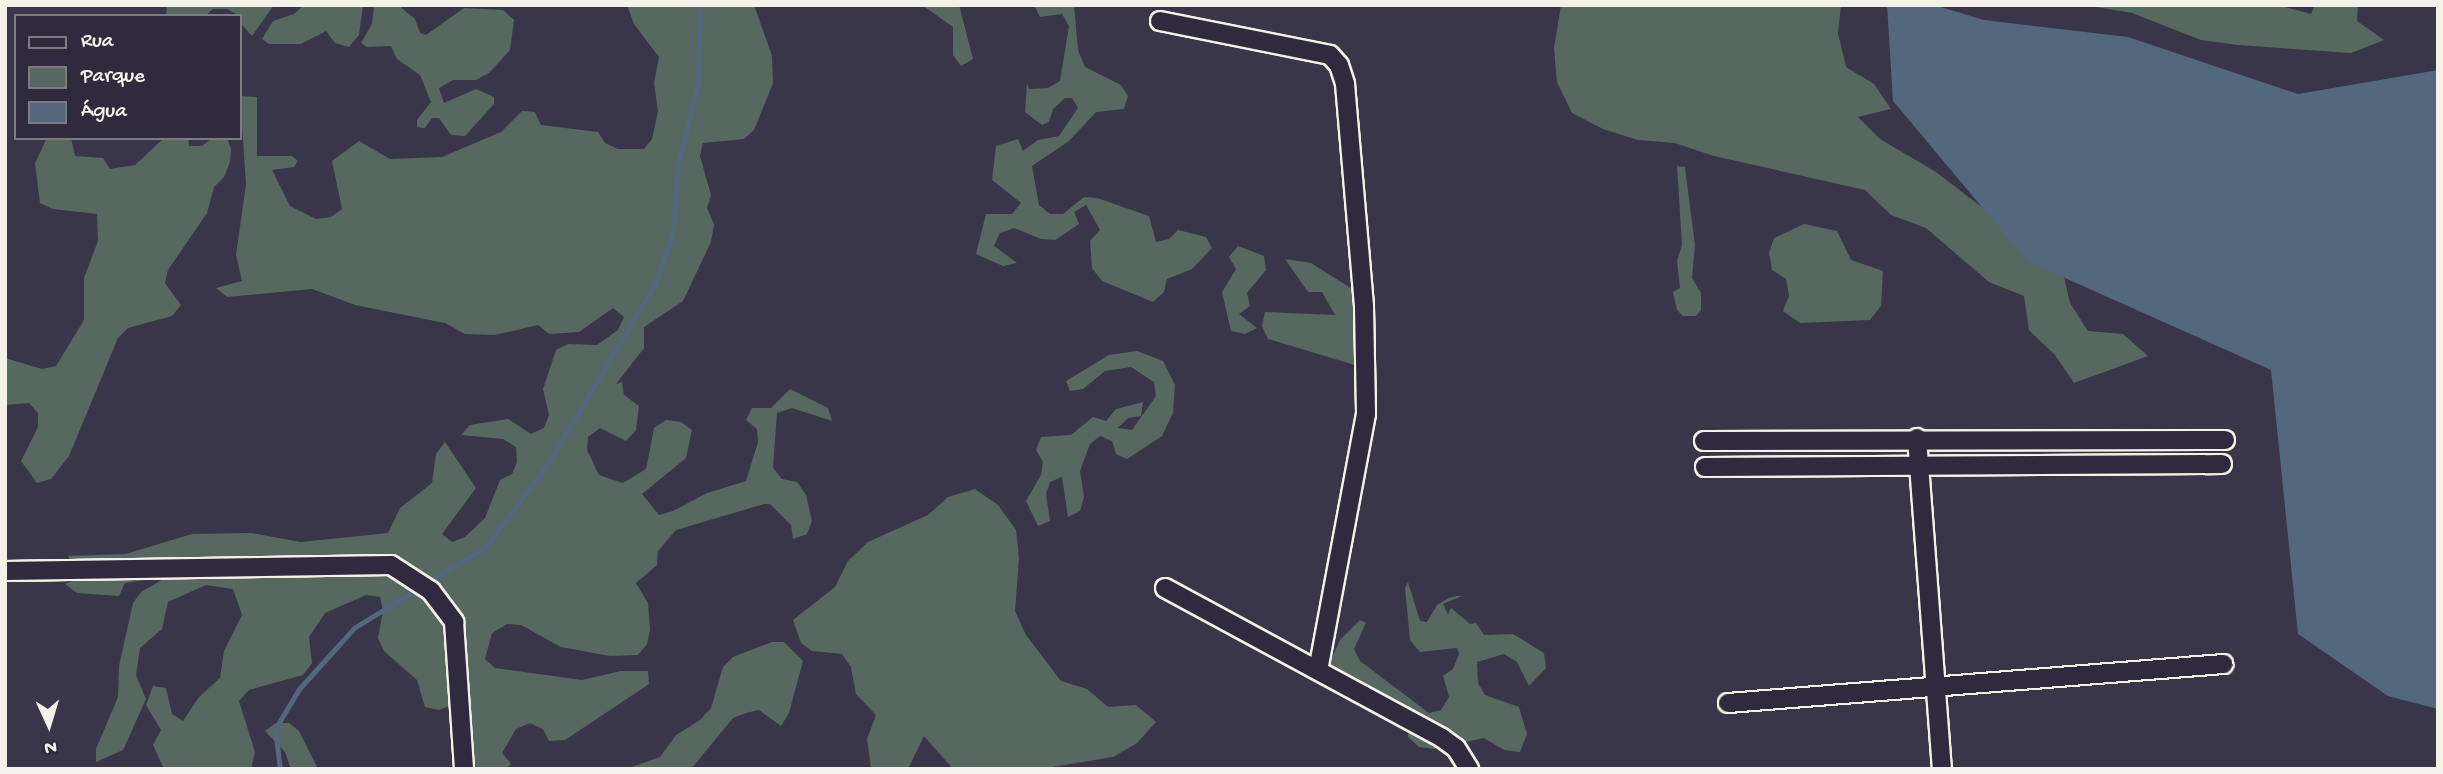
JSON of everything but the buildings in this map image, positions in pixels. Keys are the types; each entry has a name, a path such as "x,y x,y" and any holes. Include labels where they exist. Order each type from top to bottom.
{"street":[{"path":"1160,21 1330,55 1339,65 1345,84 1364,307 1366,414 1318,670"},
{"path":"1704,441 1917,438 2225,440"},
{"path":"1917,438 1942,769"},
{"path":"1705,467 2222,464"},
{"path":"5,570 391,565 431,591 454,622 464,769"},
{"path":"1165,588 1443,738 1455,748 1469,769"},
{"path":"1728,703 2222,664"}],"green space":[{"path":"167,5 274,5 252,36 242,25 242,14 227,9 213,9 207,14 166,14"},
{"path":"304,5 363,5 359,35 349,47 335,43 326,31 301,44 269,44 262,39 273,21 294,14"},
{"path":"374,5 398,5 415,19 420,33 426,35 464,8 503,10 514,20 510,50 489,73 476,80 453,80 439,88 444,103 476,89 494,97 494,104 465,136 451,135 439,118 432,118 425,128 417,127 417,120 431,102 420,75 397,59 391,46 367,47 361,43 372,24"},
{"path":"627,5 754,5 772,56 773,83 754,130 744,139 703,143 700,156 711,195 707,208 714,224 711,242 683,301 644,327 644,348 616,384 622,382 624,395 639,406 636,430 626,441 600,428 588,437 587,450 599,475 623,483 646,469 654,428 666,420 681,422 692,430 686,458 642,494 659,515 673,511 707,493 746,481 758,442 757,429 746,420 752,408 771,408 790,389 828,408 832,421 792,408 777,413 773,468 782,479 797,482 806,495 812,521 807,534 793,539 791,525 770,504 676,530 658,551 657,565 636,583 648,603 650,630 647,644 638,655 610,656 561,647 521,625 507,624 492,633 485,659 495,668 582,680 621,671 648,671 649,684 565,740 549,741 543,729 530,723 516,729 502,753 511,764 506,769 458,769 470,713 465,700 439,710 425,707 417,680 384,651 378,638 383,611 380,597 366,595 325,613 309,637 312,663 303,675 249,690 239,701 255,752 251,769 164,769 153,745 161,730 146,705 153,686 166,688 172,714 183,721 199,697 220,678 224,651 242,615 233,589 206,585 168,602 162,629 140,648 136,675 146,699 129,737 123,750 96,762 96,749 118,697 119,666 133,603 141,592 167,577 125,583 119,596 77,593 65,584 78,578 68,556 126,554 192,534 251,533 301,542 388,533 400,508 432,483 436,454 445,442 476,488 442,534 452,542 465,537 485,518 500,480 512,474 517,462 516,447 503,439 461,435 470,425 508,419 531,434 544,428 549,415 543,389 556,350 568,344 597,345 618,330 624,317 613,308 579,332 549,334 538,325 495,335 465,334 445,323 355,305 312,289 227,297 216,288 242,281 236,255 246,184 242,96 257,97 257,156 292,156 298,161 294,167 272,170 290,206 316,219 331,217 342,209 332,161 359,141 390,159 442,157 501,132 522,111 535,112 541,125 598,132 605,143 618,149 644,149 652,139 658,111 654,83 659,57 634,24"},
{"path":"922,5 959,5 973,59 961,66 953,55 953,27"},
{"path":"1034,5 1074,5 1078,50 1085,67 1121,85 1128,96 1124,109 1096,112 1069,141 1032,166 1039,205 1050,214 1063,214 1084,197 1097,198 1149,216 1156,242 1169,239 1178,230 1206,237 1212,248 1192,269 1167,279 1164,292 1153,302 1102,281 1092,268 1090,241 1100,230 1086,205 1074,212 1079,224 1055,240 1041,239 1014,228 1000,233 994,246 1017,263 1003,266 976,254 986,214 1012,214 1021,203 992,180 996,146 1018,139 1023,151 1038,140 1059,136 1078,108 1072,98 1065,98 1053,109 1049,122 1042,125 1025,112 1027,83 1029,89 1048,88 1060,81 1069,26 1062,14 1040,17"},
{"path":"1561,5 1841,5 1838,33 1846,67 1874,84 1891,109 1858,117 1880,139 1936,172 2062,269 2070,303 2088,331 2123,334 2148,356 2074,383 2055,355 2029,330 2024,296 1989,282 1926,228 1891,215 1865,190 1714,156 1675,143 1638,140 1603,129 1572,113 1557,82 1554,48"},
{"path":"2085,5 2278,5 2311,14 2315,5 2358,5 2357,21 2384,40 2351,53 2238,45 2201,40 2132,13"},
{"path":"46,140 71,140 75,156 103,158 110,169 135,165 162,140 188,140 189,146 202,146 210,140 228,140 231,149 230,162 224,177 214,187 207,213 168,270 165,283 181,305 172,316 128,328 118,338 69,456 51,479 37,483 21,461 38,427 38,413 29,403 5,405 5,358 42,369 56,366 84,320 84,278 98,241 97,214 53,209 40,203 35,163"},
{"path":"1677,166 1685,167 1695,245 1692,278 1701,293 1701,310 1696,316 1683,316 1677,310 1673,292 1680,288 1677,261 1682,245"},
{"path":"1804,224 1837,231 1851,260 1883,271 1881,306 1870,320 1800,323 1783,311 1789,296 1786,279 1772,270 1769,253 1774,238"},
{"path":"1238,246 1264,256 1266,270 1247,293 1250,306 1239,314 1257,328 1245,334 1231,331 1222,292 1236,269 1229,257"},
{"path":"1285,259 1311,263 1357,292 1358,366 1268,339 1262,326 1265,312 1335,315 1322,292 1308,292"},
{"path":"1137,351 1163,361 1175,385 1173,413 1162,436 1127,459 1116,454 1112,441 1100,436 1090,444 1080,471 1084,497 1080,511 1068,517 1062,477 1050,482 1046,494 1050,521 1038,526 1026,501 1041,475 1043,462 1036,450 1041,437 1071,435 1093,417 1106,421 1116,409 1143,402 1141,416 1128,418 1118,428 1132,430 1156,396 1154,382 1131,367 1105,371 1083,389 1070,391 1066,381 1109,355"},
{"path":"975,489 998,505 1016,530 1019,558 1015,611 1026,635 1061,681 1087,689 1108,707 1136,705 1156,722 1137,743 1113,757 1040,769 953,769 924,736 908,769 871,768 867,739 876,715 856,694 851,667 842,654 812,651 801,643 793,620 835,587 848,561 868,542 928,515 948,497"},
{"path":"1408,582 1420,621 1427,622 1437,605 1449,598 1462,596 1443,604 1448,614 1451,608 1470,624 1476,623 1484,635 1513,634 1544,653 1546,668 1529,686 1517,662 1504,654 1477,662 1478,683 1485,695 1519,707 1527,734 1520,752 1504,750 1484,738 1434,749 1419,747 1408,737 1409,725 1402,707 1328,666 1340,640 1360,620 1366,623 1354,649 1360,661 1429,713 1441,710 1449,697 1443,676 1453,669 1459,654 1457,648 1420,652 1410,640 1405,588"},
{"path":"772,642 784,642 803,661 789,713 781,726 759,710 746,713 733,718 691,769 626,769 660,757 676,735 700,720 711,708 723,667 733,657"},
{"path":"276,723 289,723 299,731 318,769 291,769 285,752 265,731"}],"water":[{"path":"1887,5 1934,5 1984,20 2128,37 2298,94 2438,70 2438,709 2388,696 2298,634 2271,370 2027,261 1893,101"}],"waterway":[{"path":"436,577 486,547 551,459 655,284 673,233 678,165 698,85 700,5"},
{"path":"280,769 275,729 299,689 354,628 412,592"}]}
